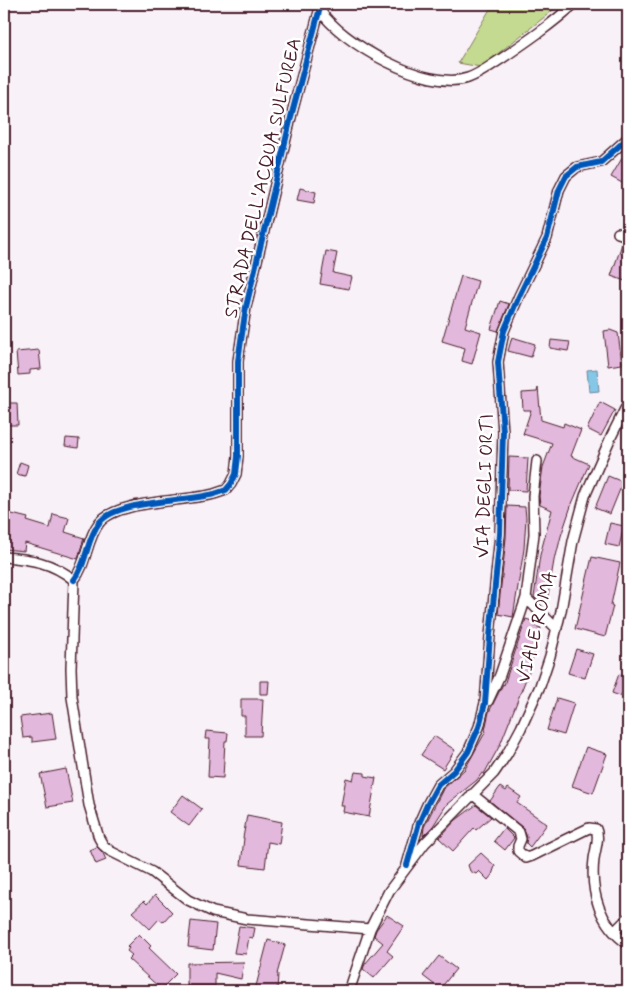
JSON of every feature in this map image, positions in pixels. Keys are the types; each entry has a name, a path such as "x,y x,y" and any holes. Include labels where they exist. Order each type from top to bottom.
{"street":[{"path":"320,6 333,27 349,40 374,55 418,74 452,80 468,78 482,71 525,43 574,4"},
{"name":"STRADA DELL'ACQUA SULFUREA","path":"74,580 83,563 94,530 108,515 128,508 214,494 226,490 234,478 238,456 238,362 246,307 320,6"},
{"name":"VIA DEGLI ORTI","path":"407,865 419,823 427,805 438,785 454,771 468,752 479,727 484,708 501,518 503,432 498,362 502,338 519,296 547,238 559,190 566,176 573,168 601,162 628,138"},
{"path":"618,233 628,236"},
{"name":"VIALE ROMA","path":"349,991 370,929 389,891 407,865 430,838 498,767 516,738 542,681 557,629 570,558 582,507 596,469 628,403"},
{"path":"484,708 500,675 526,598 534,534 533,496 537,461"},
{"path":"4,557 40,561 58,569 74,580 72,696 89,805 103,845 110,852 152,872 188,900 213,912 240,918 370,929"},
{"path":"526,598 557,629"},
{"path":"472,794 519,832 521,839 518,852 526,858 586,829 596,829 598,839 593,875 595,894 601,915 614,932 628,944"},
{"path":"614,932 628,918"}],"green space":[{"path":"493,4 561,4 481,67 458,63"}],"water":[{"path":"597,369 599,391 589,392 587,370"}],"building":[{"path":"628,148 628,177 624,184 611,177"},
{"path":"300,188 316,192 314,203 297,200"},
{"path":"622,244 628,246 628,282 611,276"},
{"path":"326,251 337,253 333,273 352,277 349,289 320,284"},
{"path":"461,276 478,281 465,327 481,332 472,364 462,361 465,348 442,341"},
{"path":"500,301 509,304 498,331 491,329"},
{"path":"610,330 618,333 622,364 608,366 604,331"},
{"path":"512,337 535,344 531,357 508,351"},
{"path":"551,340 570,342 568,351 550,348"},
{"path":"39,350 41,369 30,370 30,374 18,375 16,352"},
{"path":"538,388 541,420 563,427 564,423 581,430 571,456 589,464 571,506 555,555 547,601 534,597 540,555 552,510 540,505 539,496 543,467 552,443 523,434 531,410 523,410 522,393 537,392"},
{"path":"600,402 615,410 601,436 587,429"},
{"path":"6,403 17,403 18,425 4,425 4,405"},
{"path":"66,438 79,439 78,448 65,446"},
{"path":"509,457 528,458 526,491 508,490"},
{"path":"20,462 28,465 25,476 16,474"},
{"path":"608,476 623,482 610,514 595,508"},
{"path":"507,506 525,507 526,518 524,549 513,617 498,614 506,538"},
{"path":"4,512 28,518 27,521 50,528 53,514 69,518 65,532 84,538 78,559 25,543 24,551 4,549"},
{"path":"610,523 624,526 619,547 605,544"},
{"path":"592,557 620,563 611,605 613,606 605,637 575,629"},
{"path":"526,619 535,622 534,626 541,628 527,679 500,745 484,774 482,773 477,780 447,804 433,826 423,836 424,827 443,789 465,769 486,731 489,712 504,685"},
{"path":"576,649 593,654 585,678 568,673"},
{"path":"619,674 628,678 628,696 622,693 620,696 612,693"},
{"path":"260,681 269,681 268,694 260,694"},
{"path":"557,698 574,703 564,735 547,730"},
{"path":"241,699 263,699 261,736 245,736 245,716 241,716"},
{"path":"52,713 56,739 32,742 32,737 23,738 20,717"},
{"path":"206,731 228,733 227,741 225,741 223,778 208,777 210,739 205,739"},
{"path":"434,736 455,750 443,769 421,755"},
{"path":"586,747 607,754 593,793 572,786"},
{"path":"66,769 73,803 47,807 40,774"},
{"path":"355,772 365,773 365,776 376,778 369,817 343,812 344,806 341,806 346,778 353,780"},
{"path":"500,787 506,791 508,788 521,797 517,803 547,824 530,847 526,843 527,837 523,828 490,801"},
{"path":"183,795 202,809 189,826 170,812"},
{"path":"476,805 491,817 476,830 474,828 453,851 439,838 456,820"},
{"path":"247,815 282,822 279,844 268,842 265,868 241,865"},
{"path":"504,828 514,838 505,850 494,841"},
{"path":"97,847 103,853 106,860 96,864 90,850"},
{"path":"481,853 495,866 488,880 479,871 476,874 470,871 468,865"},
{"path":"155,895 172,912 163,922 159,919 150,929 132,912 144,901 147,904"},
{"path":"387,915 404,926 387,951 393,956 374,978 363,969 383,943 374,936"},
{"path":"191,921 216,924 213,950 188,947"},
{"path":"239,926 255,928 253,938 249,937 246,954 234,953"},
{"path":"139,934 151,946 149,948 176,974 161,989 128,959 132,955 127,951 129,948 127,946"},
{"path":"268,940 285,945 277,974 277,991 255,990"},
{"path":"439,956 456,969 440,989 423,976"},
{"path":"244,962 241,979 215,973 215,986 187,986 187,963"}],"cycle path":[{"path":"74,580 82,567 91,537 99,523 108,515 135,506 214,494 226,490 236,474 238,456 238,361 246,307 292,113 321,4"},
{"path":"407,865 419,823 427,805 438,785 454,771 468,752 479,727 485,703 500,534 503,432 498,362 504,331 547,238 559,190 566,176 577,167 601,162 628,138"}]}
